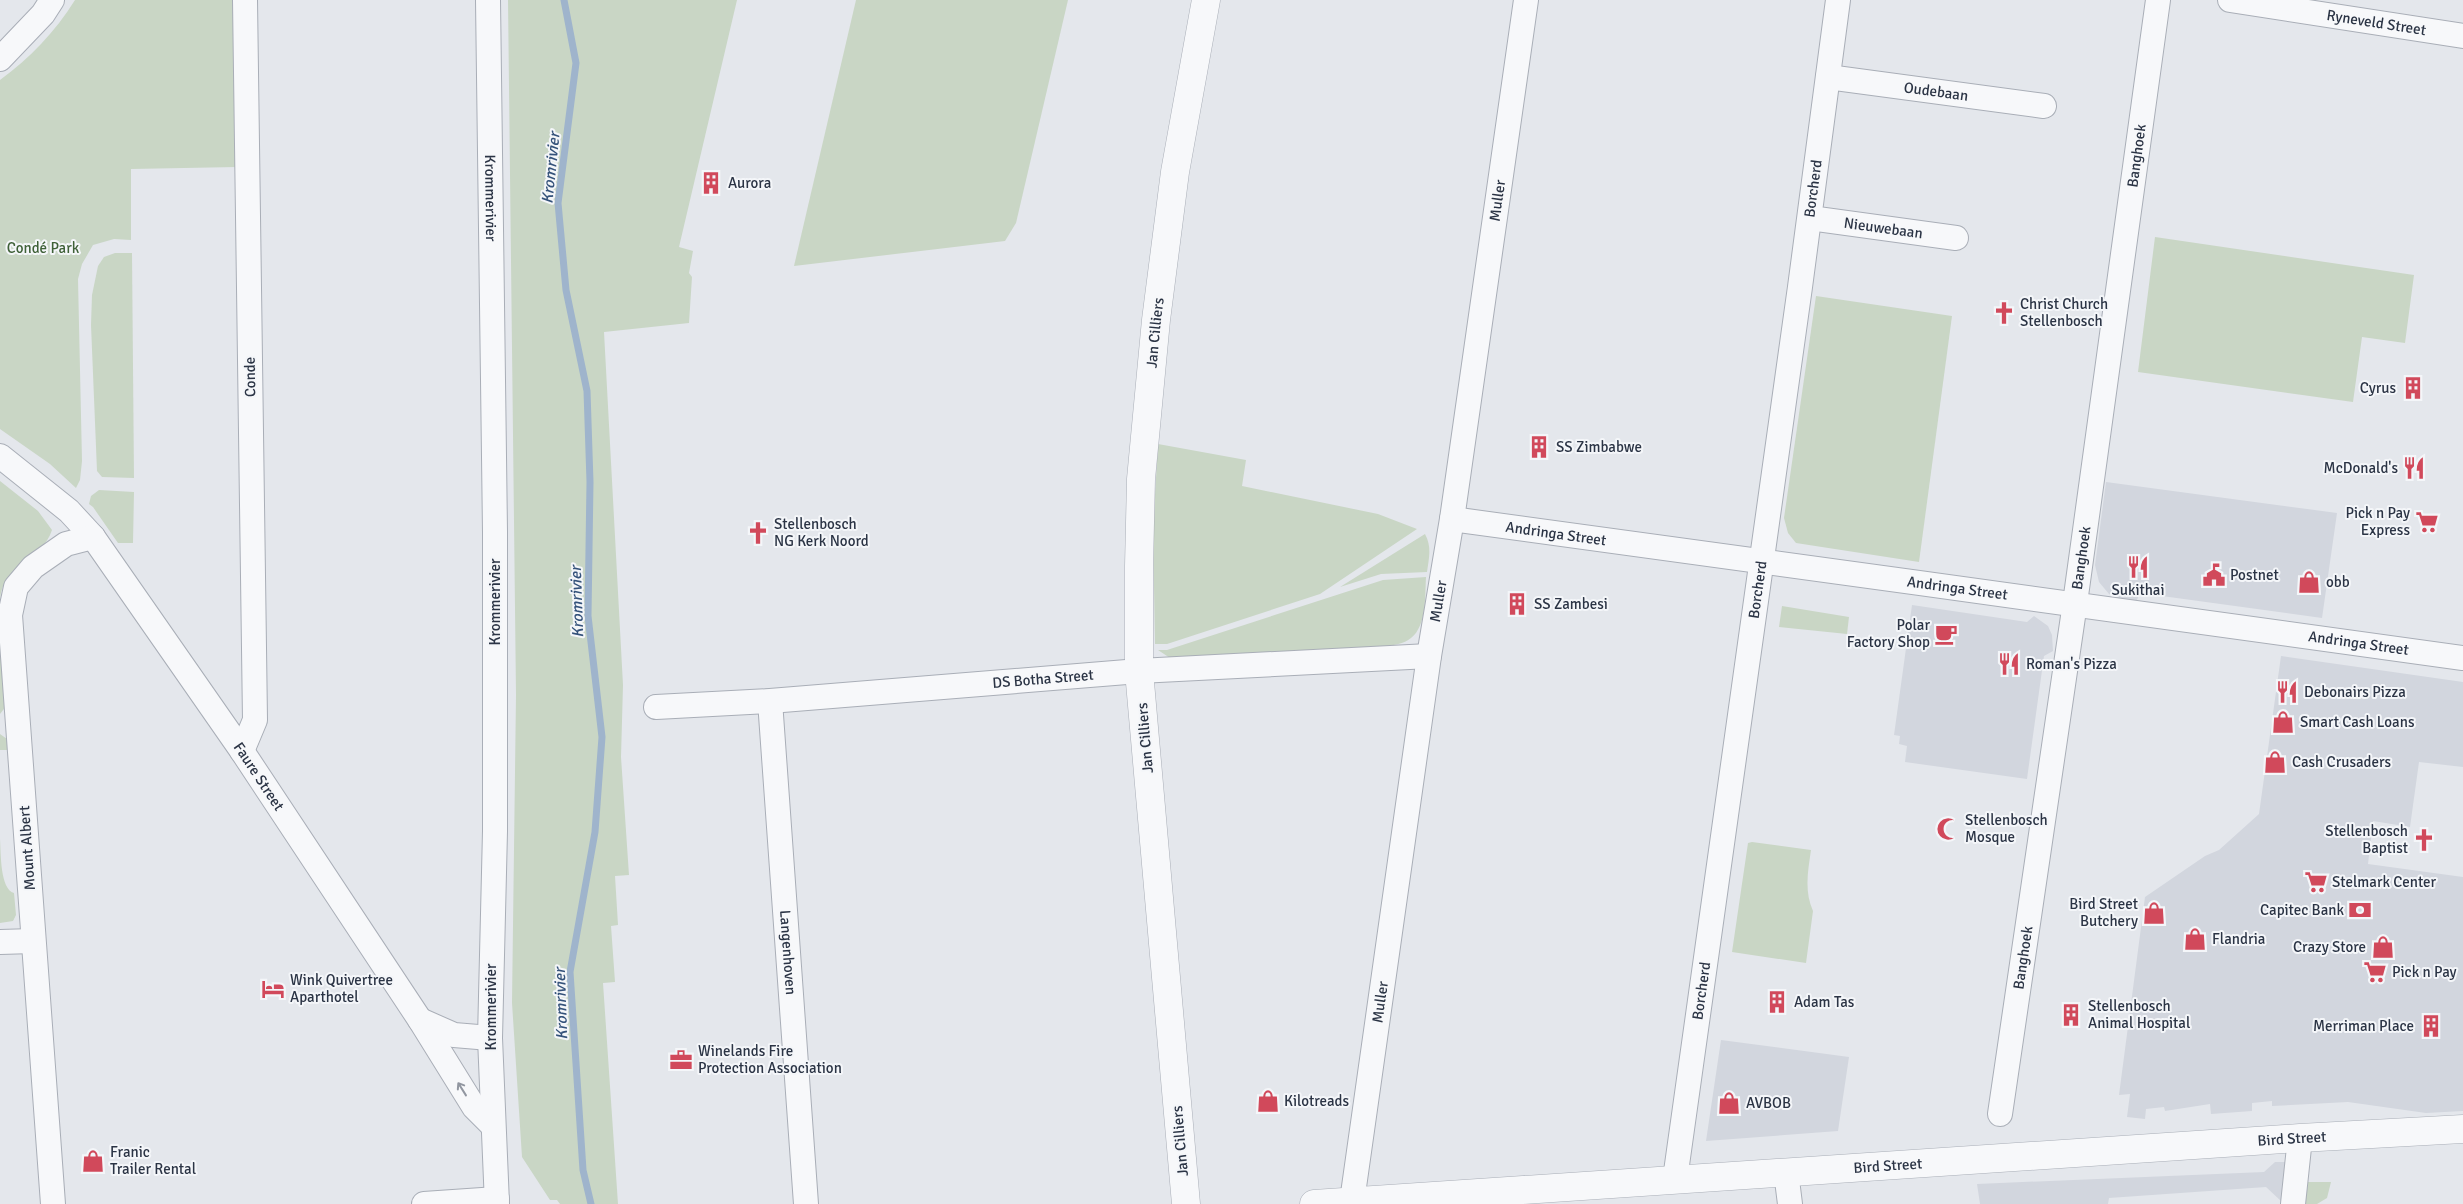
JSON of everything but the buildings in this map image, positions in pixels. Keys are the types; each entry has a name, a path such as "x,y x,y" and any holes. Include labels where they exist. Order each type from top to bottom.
{"street":[{"path":"0,59 43,14 52,0"},
{"name":"Conde","path":"242,751 256,720 245,0"},
{"name":"Krommerivier","path":"488,0 495,542 496,831 490,1038 497,1201"},
{"name":"Jan Cilliers","path":"1186,1204 1139,671 1141,479 1156,320 1164,271 1175,172 1206,0"},
{"name":"Jan Cilliers","path":"1164,271 1188,173 1225,0"},
{"name":"Muller","path":"1352,1201 1429,656 1452,519 1526,0"},
{"name":"Borcherd","path":"1675,1179 1760,563 1810,218 1838,0"},
{"name":"Banghoek","path":"2000,1114 2075,603 2158,0"},
{"name":"Ryneveld Street","path":"2230,0 2463,36"},
{"name":"Oudebaan","path":"1828,77 2044,106"},
{"name":"Nieuwebaan","path":"1810,218 1956,238"},
{"name":"Faure Street","path":"0,456 69,511 93,537 242,751 420,1020 474,1107 493,1126"},
{"name":"Andringa Street","path":"1452,519 1760,563 2075,603 2463,658"},
{"name":"Mount Albert","path":"53,1204 10,615 16,587 33,567 66,544 93,537"},
{"name":"DS Botha Street","path":"656,707 770,701 1139,671 1429,656"},
{"name":"Langenhoven","path":"770,701 806,1204"},
{"path":"0,942 33,941"},
{"path":"420,1020 454,1035 490,1038"},
{"name":"Bird Street","path":"1314,1204 1352,1201 1457,1199 1675,1179 2300,1138 2463,1130"},
{"path":"2293,1204 2300,1138"},
{"path":"1786,1172 1790,1204"},
{"path":"424,1204 497,1201"}],"shaded area":[{"path":"2106,482 2337,513 2322,618 2140,593 2136,602 2119,600 2109,594 2099,582 2095,565"},
{"path":"1912,605 2027,622 2034,616 2048,626 2052,635 2053,651 2044,656 2027,779 1905,762 1907,746 1899,744 1900,736 1894,735"},
{"name":"Stelmark Center","path":"2281,656 2463,682 2463,767 2419,762 2410,827 2373,821 2368,864 2463,877 2463,1111 2426,1113 2348,1102 2272,1106 2272,1101 2252,1103 2252,1111 2211,1114 2210,1104 2165,1111 2164,1107 2146,1109 2145,1119 2127,1117 2130,1094 2119,1095 2145,897 2205,856 2219,850 2259,814"},
{"path":"1721,1040 1849,1057 1838,1131 1706,1141"},
{"path":"2275,1162 2285,1162 2287,1178 2285,1204 2281,1204 2281,1201 2266,1187 2109,1198 2108,1204 1980,1204 1977,1184 2264,1172"}],"green space":[{"name":"Condé Park","path":"75,0 236,0 237,167 131,169 131,240 114,239 93,245 82,264 78,279 82,461 80,480 76,488 50,464 0,429 0,80 22,63 41,44"},
{"path":"508,0 737,0 679,247 693,251 689,273 692,277 689,323 604,332 623,685 621,757 629,875 615,876 618,925 611,926 615,982 603,983 618,1204 560,1204 557,1200 550,1200 522,1157 512,1003 516,695"},
{"path":"856,0 1068,0 1016,223 1005,241 794,266"},
{"path":"2155,237 2414,275 2405,343 2362,337 2353,402 2138,372"},
{"path":"115,253 132,253 134,478 102,477 97,471 91,325 92,295 98,266 104,257"},
{"path":"1816,296 1952,316 1919,562 1796,543 1788,533 1784,518"},
{"path":"1158,444 1246,460 1242,486 1378,514 1417,529 1320,594 1167,644 1155,644 1153,529"},
{"path":"0,481 38,511 52,530 40,548 9,576 3,586 0,598"},
{"path":"99,490 134,492 133,543 118,543 89,504 91,496"},
{"path":"1425,534 1429,548 1427,572 1381,574 1340,587"},
{"path":"1426,577 1423,618 1420,626 1411,638 1398,644 1385,647 1170,658 1158,650 1167,650 1383,580"},
{"path":"1782,606 1849,617 1847,634 1779,627"},
{"path":"0,612 7,705 0,714"},
{"path":"0,734 7,739 10,750 0,750"},
{"path":"0,839 4,878 9,890 14,893 16,915 13,921 0,923"},
{"path":"1748,843 1811,850 1808,896 1813,911 1806,963 1732,952"},
{"path":"2308,1182 2331,1182 2327,1198 2317,1204 2305,1204"}],"waterway":[{"name":"Kromrivier","path":"564,0 576,63 558,203 566,290 587,391 590,482 588,616 602,737 595,832 570,972 583,1170 591,1204"}],"place":[{"name":"Aurora","path":"711,183"},
{"name":"Christ Church Stellenbosch","path":"2004,313"},
{"name":"Cyrus","path":"2413,388"},
{"name":"SS Zimbabwe","path":"1539,447"},
{"name":"McDonald's","path":"2414,468"},
{"name":"Pick n Pay Express","path":"2427,522"},
{"name":"Stellenbosch NG Kerk Noord","path":"758,533"},
{"name":"Sukithai","path":"2138,567"},
{"name":"Postnet","path":"2214,575"},
{"name":"obb","path":"2309,582"},
{"name":"SS Zambesi","path":"1517,604"},
{"name":"Polar Factory Shop","path":"1946,634"},
{"name":"Roman's Pizza","path":"2009,664"},
{"name":"Debonairs Pizza","path":"2287,692"},
{"name":"Smart Cash Loans","path":"2283,722"},
{"name":"Cash Crusaders","path":"2275,762"},
{"name":"Stellenbosch Mosque","path":"1948,829"},
{"name":"Stellenbosch Baptist","path":"2424,840"},
{"name":"Stelmark Center","path":"2316,882"},
{"name":"Capitec Bank","path":"2360,910"},
{"name":"Bird Street Butchery","path":"2154,913"},
{"name":"Flandria","path":"2195,939"},
{"name":"Crazy Store","path":"2383,947"},
{"name":"Pick n Pay","path":"2375,972"},
{"name":"Wink Quivertree Aparthotel","path":"273,989"},
{"name":"Adam Tas","path":"1777,1002"},
{"name":"Stellenbosch Animal Hospital","path":"2071,1015"},
{"name":"Merriman Place","path":"2431,1026"},
{"name":"Winelands Fire Protection Association","path":"681,1060"},
{"name":"Kilotreads","path":"1268,1101"},
{"name":"AVBOB","path":"1729,1103"},
{"name":"Franic Trailer Rental","path":"93,1161"}]}
